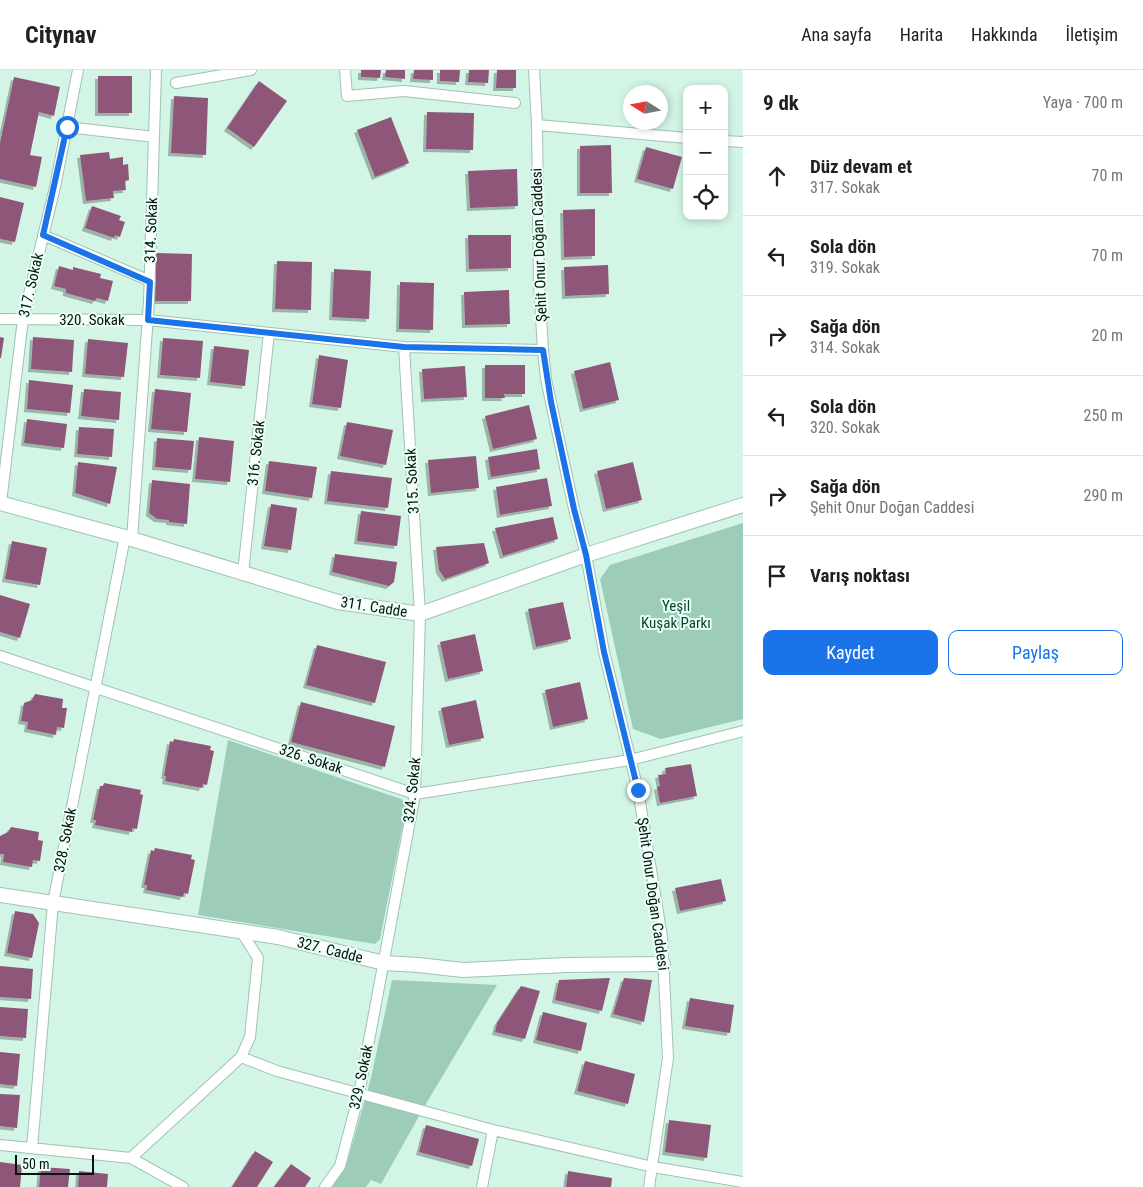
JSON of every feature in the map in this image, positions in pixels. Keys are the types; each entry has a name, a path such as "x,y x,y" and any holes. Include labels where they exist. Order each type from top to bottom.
{"street":[{"name":"317. Sokak","path":"0,503 23,319 67,127 78,70"},
{"name":"314. Sokak","path":"129,538 148,320 156,70"},
{"path":"176,83 251,70"},
{"path":"344,70 347,96 404,91 514,103"},
{"name":"Şehit Onur Doğan Caddesi","path":"534,70 537,125 539,283 543,350 553,412 586,555 604,652 638,790 662,937 668,1058 649,1187"},
{"path":"537,125 683,138"},
{"path":"67,127 154,137"},
{"path":"728,141 743,142"},
{"path":"43,235 150,282"},
{"name":"320. Sokak","path":"0,319 148,320 404,347 543,350"},
{"name":"316. Sokak","path":"243,573 269,333"},
{"name":"315. Sokak","path":"404,347 420,614"},
{"name":"311. Cadde","path":"0,503 129,538 338,602 420,614 586,555 743,505"},
{"name":"328. Sokak","path":"32,1148 53,903 96,687 129,538"},
{"name":"324. Sokak","path":"384,963 415,794 420,614"},
{"name":"326. Sokak","path":"0,656 415,794 630,760 743,731"},
{"name":"327. Cadde","path":"0,895 278,937 384,963 463,970 663,964"},
{"path":"131,1158 241,1057 250,1037 258,958 242,931"},
{"name":"329. Sokak","path":"325,1187 340,1166 359,1094 384,963"},
{"path":"241,1057 277,1071 493,1130 653,1167 743,1182"},
{"path":"482,1187 493,1130"},
{"path":"0,1145 131,1158 183,1187"}],"green space":[{"name":"Yeşil Kuşak Parkı","path":"743,523 743,719 661,739 633,729 600,579 610,565"},
{"path":"228,740 401,799 405,802 406,809 380,939 375,944 198,915"},
{"path":"392,980 497,985 427,1102 381,1184 371,1180 366,1187 332,1187 347,1163 371,1078"}],"building":[{"path":"361,70 381,70 380,78 361,77"},
{"path":"386,70 405,70 405,79 385,77"},
{"path":"414,70 433,70 433,80 413,79"},
{"path":"440,70 460,70 459,82 440,81"},
{"path":"469,70 489,70 488,83 468,82"},
{"path":"497,70 516,70 516,88 496,88"},
{"path":"98,76 132,76 132,113 98,113"},
{"path":"14,77 60,87 54,116 39,112 30,155 42,157 36,187 0,179 0,143"},
{"path":"259,81 287,101 254,147 227,128"},
{"path":"174,96 208,98 206,155 171,153"},
{"path":"427,112 474,113 473,150 426,149"},
{"path":"391,117 409,163 375,177 357,130"},
{"path":"611,145 612,193 580,193 580,146"},
{"path":"646,147 682,157 673,189 637,179"},
{"path":"109,152 110,159 123,157 123,165 128,164 129,180 125,181 126,190 113,191 114,198 86,201 80,155"},
{"path":"517,169 518,206 470,208 468,171"},
{"path":"0,197 24,203 15,242 0,239"},
{"path":"92,206 121,216 119,220 125,222 120,237 115,235 114,238 85,228"},
{"path":"595,209 595,256 564,257 563,210"},
{"path":"468,235 511,235 511,268 469,269"},
{"path":"156,253 192,254 191,301 155,301"},
{"path":"277,261 312,262 311,310 275,309"},
{"path":"608,265 609,294 565,296 564,267"},
{"path":"59,266 73,270 73,267 101,274 100,278 113,281 108,301 97,298 95,301 66,293 66,289 54,286"},
{"path":"334,269 371,271 369,319 332,317"},
{"path":"400,282 434,283 433,330 399,329"},
{"path":"509,290 510,324 465,325 464,292"},
{"path":"0,337 4,338 1,358 0,358"},
{"path":"33,337 74,340 72,372 31,369"},
{"path":"163,338 203,341 200,378 160,375"},
{"path":"88,339 128,343 124,377 85,374"},
{"path":"214,346 249,350 245,386 210,382"},
{"path":"319,355 348,360 341,408 312,404"},
{"path":"610,362 619,400 583,409 574,371"},
{"path":"485,365 525,365 525,394 504,394 505,398 485,398"},
{"path":"465,366 467,397 424,399 422,369"},
{"path":"29,380 73,385 70,413 27,409"},
{"path":"84,389 121,392 119,420 81,416"},
{"path":"155,389 191,393 187,432 151,429"},
{"path":"529,405 537,439 493,449 485,416"},
{"path":"27,419 67,424 64,448 24,443"},
{"path":"347,422 393,430 386,465 340,456"},
{"path":"79,427 114,429 112,457 77,454"},
{"path":"199,437 234,441 230,482 195,479"},
{"path":"157,438 194,441 191,470 155,467"},
{"path":"537,449 540,469 491,477 488,457"},
{"path":"476,456 479,488 431,493 428,460"},
{"path":"269,461 317,467 312,498 265,491"},
{"path":"78,462 117,467 110,504 75,493"},
{"path":"633,462 642,500 606,509 597,471"},
{"path":"331,471 392,478 388,508 327,501"},
{"path":"547,478 552,506 500,515 496,487"},
{"path":"152,480 190,484 187,524 157,519 149,513"},
{"path":"271,504 297,508 291,550 264,546"},
{"path":"361,511 401,516 397,546 357,541"},
{"path":"553,517 558,539 503,556 495,528"},
{"path":"12,541 47,548 40,585 5,579"},
{"path":"484,543 489,563 445,579 439,570 436,547"},
{"path":"335,554 397,562 394,582 389,586 332,572"},
{"path":"0,595 30,604 20,638 0,632"},
{"path":"563,602 571,639 536,647 528,609"},
{"path":"475,634 483,671 448,679 440,642"},
{"path":"317,645 386,662 375,703 306,685"},
{"path":"580,682 588,719 553,727 545,690"},
{"path":"35,694 63,699 62,708 67,708 64,728 57,727 56,735 27,729 28,722 21,721 24,703 32,700"},
{"path":"476,700 484,738 449,745 441,708"},
{"path":"301,702 395,726 385,767 291,742"},
{"path":"174,739 211,746 210,750 214,751 207,785 203,784 202,788 165,781 166,776 164,776 170,741 173,742"},
{"path":"691,764 697,796 660,803 657,787 660,786 658,775 666,774 665,768"},
{"path":"104,783 141,790 140,794 143,795 137,829 132,828 132,832 95,825 96,820 93,820 100,786 103,786"},
{"path":"11,827 39,832 38,840 43,841 40,861 33,860 32,867 3,862 4,854 0,854 0,836 8,832"},
{"path":"155,848 192,855 191,859 195,860 188,894 184,893 183,897 146,890 147,885 144,885 151,850 154,851"},
{"path":"721,879 726,901 680,911 675,888"},
{"path":"15,911 33,914 39,923 32,958 7,953"},
{"path":"0,966 33,969 31,999 0,997"},
{"path":"610,978 602,1011 555,1000 559,980"},
{"path":"624,978 652,980 644,1022 613,1014"},
{"path":"521,986 540,991 525,1039 495,1032 497,1023"},
{"path":"690,998 734,1005 730,1033 685,1026"},
{"path":"0,1007 28,1009 26,1038 0,1036"},
{"path":"543,1012 587,1023 581,1051 536,1040"},
{"path":"0,1052 20,1054 17,1086 0,1084"},
{"path":"585,1061 635,1074 628,1104 577,1091"},
{"path":"0,1094 20,1095 17,1128 0,1126"},
{"path":"669,1120 711,1125 707,1158 665,1152"},
{"path":"426,1125 479,1139 472,1166 419,1152"},
{"path":"255,1151 273,1162 257,1187 232,1187"},
{"path":"0,1162 22,1165 20,1187 0,1187"},
{"path":"291,1164 311,1178 305,1187 274,1187"},
{"path":"41,1167 70,1169 68,1187 39,1187"},
{"path":"79,1171 108,1174 107,1187 78,1187"},
{"path":"568,1171 612,1178 611,1187 566,1187"}],"route":[{"path":"67,127 43,235 150,282 148,320 404,347 543,350 546,379 574,509 586,555 604,652 638,790"}]}
